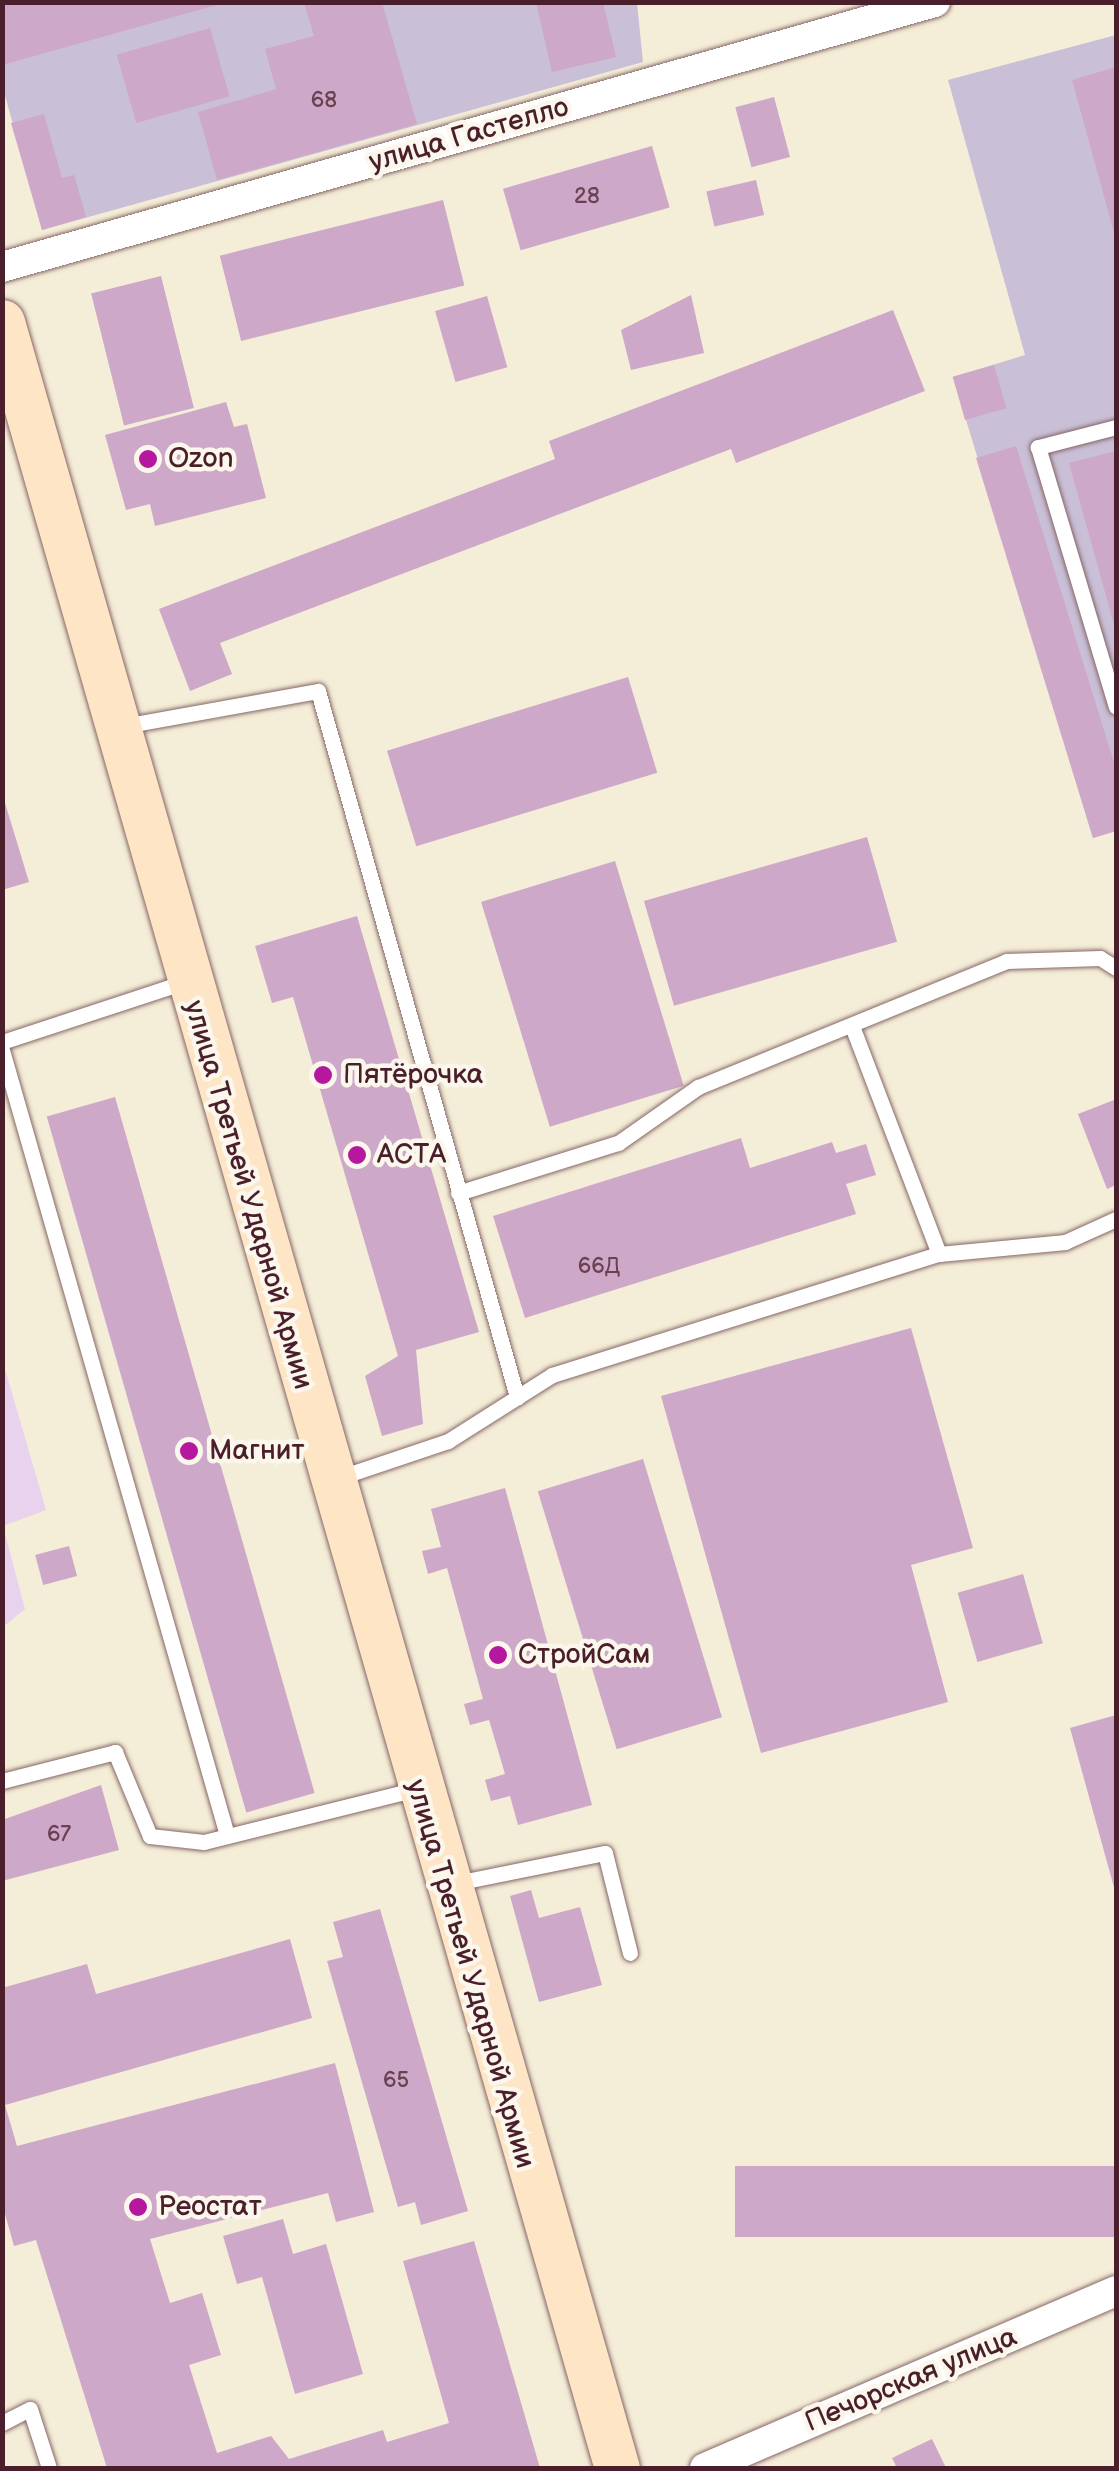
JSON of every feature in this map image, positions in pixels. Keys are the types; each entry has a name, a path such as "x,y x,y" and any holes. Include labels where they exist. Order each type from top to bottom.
{"main road":[{"name":"улица Третьей Ударной Армии","path":"2,322 444,1886 616,2468"}],"street":[{"name":"улица Гастелло","path":"2,267 935,2"},
{"name":"Печорская улица","path":"704,2468 1116,2291"}],"lane":[{"path":"1116,428 1038,447 1116,707"},
{"path":"116,727 318,691 518,1397"},
{"path":"458,1193 618,1143 698,1087 1006,961 1100,958 1116,968"},
{"path":"187,981 2,1046 227,1836"},
{"path":"852,1026 938,1254"},
{"path":"329,1480 448,1441 552,1375 938,1254 1065,1242 1116,1219"},
{"path":"2,1781 115,1752 150,1836 227,1836 417,1789"},
{"path":"444,1886 605,1853 630,1953"},
{"path":"2,2422 30,2409 49,2468"}],"shaded area":[{"path":"2,3 637,3 643,62 42,230 3,88"},
{"path":"1116,35 1116,831 1093,838 953,377 1025,355 948,80"},
{"path":"3,1362 46,1510 3,1526"},
{"path":"3,1526 25,1609 3,1627"}],"building":[{"path":"2,2 220,2 220,4 2,65"},
{"path":"304,2 382,2 417,124 217,180 198,112 276,89 265,49 314,36"},
{"path":"536,2 603,2 616,57 552,72"},
{"path":"210,28 230,96 136,123 117,55"},
{"path":"1116,67 1116,236 1115,236 1072,80"},
{"path":"774,97 790,157 751,167 735,107"},
{"path":"44,114 62,178 74,175 86,217 42,230 11,123"},
{"path":"652,146 670,208 521,250 503,189"},
{"path":"756,180 764,215 714,227 706,191"},
{"path":"443,200 464,285 241,341 220,256"},
{"path":"161,276 194,408 124,425 91,293"},
{"path":"691,295 704,353 631,370 621,330"},
{"path":"487,296 507,367 455,382 435,311"},
{"path":"893,310 925,391 736,463 731,449 220,643 232,674 190,691 159,609 555,459 549,441"},
{"path":"994,365 1006,408 965,420 953,377"},
{"path":"226,402 234,427 247,424 266,498 155,526 150,504 126,510 105,435"},
{"path":"1016,446 1116,769 1116,831 1093,838 976,458"},
{"path":"1116,451 1116,628 1115,628 1069,463"},
{"path":"628,677 657,773 416,846 387,751"},
{"path":"2,793 29,882 2,890"},
{"path":"867,837 897,942 674,1006 644,901"},
{"path":"615,861 684,1086 550,1127 481,902"},
{"path":"357,916 479,1332 416,1350 423,1424 382,1436 365,1376 398,1356 293,997 272,1003 255,946"},
{"path":"115,1097 315,1793 246,1813 47,1117"},
{"path":"1114,1100 1116,1185 1107,1189 1078,1114"},
{"path":"741,1138 750,1168 832,1142 836,1153 866,1144 876,1175 846,1184 856,1214 525,1318 493,1216"},
{"path":"911,1328 973,1548 911,1565 948,1702 761,1753 661,1396"},
{"path":"643,1459 722,1717 617,1749 538,1491"},
{"path":"505,1488 592,1805 518,1825 510,1796 491,1801 485,1780 505,1774 489,1720 470,1725 464,1704 483,1699 447,1568 428,1574 422,1551 441,1547 431,1509"},
{"path":"69,1546 77,1576 43,1585 35,1555"},
{"path":"1023,1574 1043,1643 977,1662 958,1593"},
{"path":"1116,1715 1116,1891 1115,1891 1070,1728"},
{"path":"101,1785 119,1850 2,1881 2,1820"},
{"path":"531,1890 539,1918 580,1907 602,1985 539,2002 510,1896"},
{"path":"380,1909 468,2211 421,2225 415,2202 398,2207 327,1961 343,1957 333,1922"},
{"name":"Реостат","path":"290,1939 312,2018 5,2105 17,2146 335,2063 374,2212 336,2222 328,2193 150,2239 170,2303 202,2293 221,2355 189,2365 217,2453 271,2436 289,2459 383,2430 387,2442 449,2423 403,2261 474,2241 540,2468 107,2468 36,2240 14,2246 2,2203 2,1988 87,1964 96,1994"},
{"path":"735,2166 1116,2166 1116,2237 735,2237"},
{"path":"283,2219 293,2254 326,2244 363,2374 295,2394 262,2277 237,2284 223,2236"},
{"path":"932,2439 946,2468 897,2468 892,2458"}],"place":[{"name":"Ozon","path":"148,459"},
{"name":"Пятёрочка","path":"323,1075"},
{"name":"АСТА","path":"357,1155"},
{"name":"Магнит","path":"189,1451"},
{"name":"СтройСам","path":"498,1655"},
{"name":"Реостат","path":"138,2207"}]}
